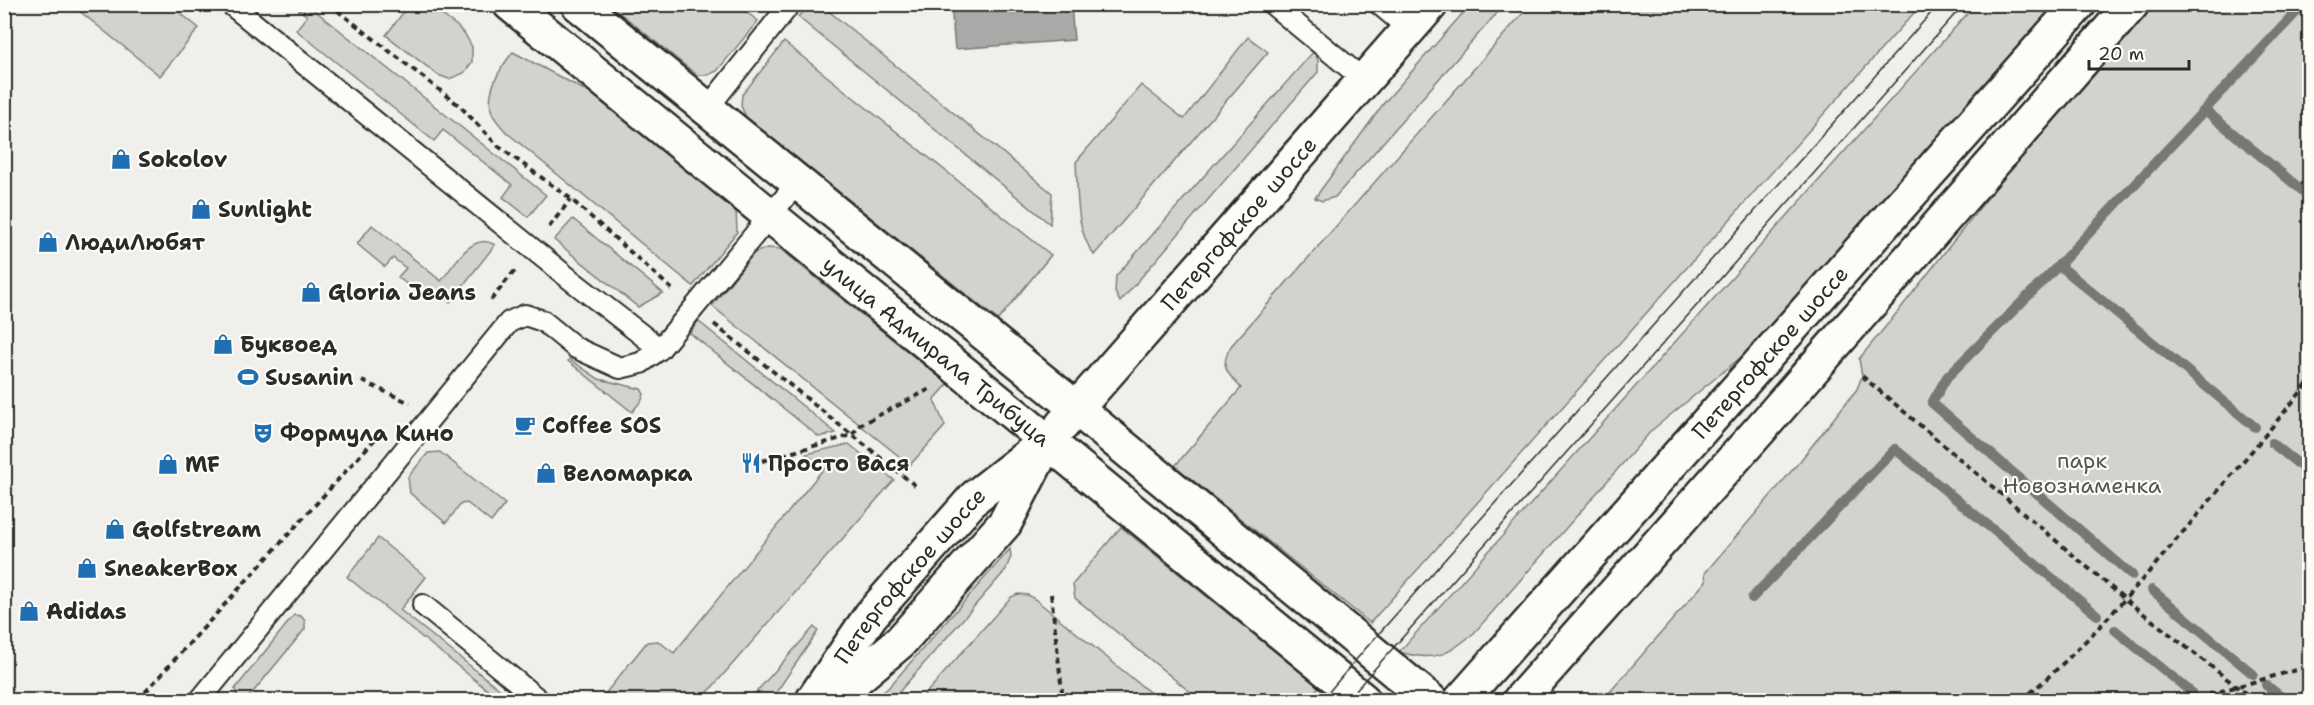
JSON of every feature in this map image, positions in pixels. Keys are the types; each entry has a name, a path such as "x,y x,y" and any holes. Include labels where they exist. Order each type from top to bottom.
{"street":[{"name":"улица Адмирала Трибуца","path":"510,4 1363,700"},
{"name":"улица Адмирала Трибуца","path":"578,4 1076,408 1430,700"},
{"name":"Петергофское шоссе","path":"813,700 871,615 975,497 1047,441 1431,4"},
{"name":"Петергофское шоссе","path":"1461,700 2079,4"},
{"name":"Петергофское шоссе","path":"1520,700 2132,4"},
{"name":"Петергофское шоссе","path":"831,700 900,642 1005,523 1047,441"}],"lane":[{"path":"230,4 660,349"},
{"path":"1272,4 1364,80"},
{"path":"1379,4 1409,29"},
{"path":"707,109 787,8"},
{"path":"200,700 509,322 525,315 543,321 576,348 620,368 641,363 660,349 797,183"},
{"path":"423,605 539,700"}],"path":[{"path":"329,4 459,106 498,146 571,199 694,308 917,487"},
{"path":"490,300 571,199"},
{"path":"1862,376 2126,600 2254,700"},
{"path":"362,381 409,402 429,419"},
{"path":"2022,700 2126,600 2310,381"},
{"path":"762,461 852,435 860,425 928,389 935,390"},
{"path":"401,411 409,402"},
{"path":"138,700 377,437"},
{"path":"1051,594 1063,700"},
{"path":"2189,700 2310,666"}],"green space":[{"path":"820,4 1052,193 1050,224 798,17 808,6"},
{"path":"72,5 170,5 199,28 160,76"},
{"path":"293,5 308,5 546,195 528,217 503,197 512,185 443,130 434,141 296,30 307,16"},
{"path":"409,5 428,5 457,26 466,36 472,47 472,62 464,73 449,79 438,75 386,35"},
{"path":"610,5 737,5 758,21 717,71 708,75 697,75"},
{"path":"1470,5 1504,5 1335,197 1322,201 1315,198 1384,103"},
{"path":"1530,5 1921,5 1370,623 1175,466 1241,388 1225,365 1231,346"},
{"path":"1975,5 2055,5 1756,345 1652,430 1474,633 1456,647 1440,655 1422,656 1399,652"},
{"name":"парк Новознаменка","path":"2152,5 2309,5 2309,700 1603,700 1706,581 1705,573 1800,461 1857,389 1862,376 1859,359 2030,144"},
{"path":"1248,37 1268,52 1094,255 1083,234 1080,222 1076,162 1141,85 1184,119"},
{"path":"784,42 1051,255 998,320 746,117 741,106 742,95"},
{"path":"1314,51 1318,60 1318,72 1120,302 1115,292 1116,276"},
{"path":"513,52 594,95 736,209 737,232 693,286 506,132 496,120 490,105 492,88 499,72"},
{"path":"573,219 663,293 638,307 554,240"},
{"path":"372,225 441,281 471,246 479,242 495,245 450,302 433,289 425,299 398,277 406,268 393,258 385,267 357,244"},
{"path":"767,248 780,249 948,384 934,400 945,426 910,465 712,306 754,253"},
{"path":"698,321 836,433 819,437 690,333"},
{"path":"569,359 599,379 641,389 644,394 642,400 632,412 568,361"},
{"path":"849,444 894,480 701,700 600,700 647,642 658,641 674,653 824,468 806,454"},
{"path":"440,452 505,504 491,522 467,503 461,504 446,523 410,493 408,477 428,453"},
{"path":"1121,527 1319,687 1307,700 1200,700 1075,598 1073,584"},
{"path":"378,538 426,577 400,610 513,700 500,700 347,577"},
{"path":"1010,549 1011,557 1005,571 892,700 874,700 889,687"},
{"path":"1018,594 1028,595 1036,600 1159,700 920,700 1011,597"},
{"path":"294,615 301,616 305,621 305,629 249,697 242,699 237,696 235,689"},
{"path":"814,627 818,631 771,700 749,700"}],"shaded area":[{"path":"951,5 1071,5 1074,40 955,49"}],"waterway":[{"path":"2132,575 1932,403 1947,377 2059,265 2304,4"},
{"path":"2205,110 2310,197"},
{"path":"2059,265 2255,427"},
{"path":"2272,443 2310,473"},
{"path":"1752,598 1895,449 2097,615"},
{"path":"2152,590 2253,674"},
{"path":"2115,630 2191,692"},
{"path":"2266,685 2285,700"}],"tram line":[{"path":"1322,700 1939,4"},
{"path":"1347,700 1964,4"}],"place":[{"name":"Sokolov","path":"121,159"},
{"name":"Sunlight","path":"201,209"},
{"name":"ЛюдиЛюбят","path":"48,242"},
{"name":"Gloria Jeans","path":"311,292"},
{"name":"Буквоед","path":"223,344"},
{"name":"Susanin","path":"248,377"},
{"name":"Coffee SOS","path":"525,425"},
{"name":"Формула Кино","path":"263,433"},
{"name":"Просто Вася","path":"751,463"},
{"name":"MF","path":"168,464"},
{"name":"Веломарка","path":"546,473"},
{"name":"Golfstream","path":"115,529"},
{"name":"SneakerBox","path":"87,568"},
{"name":"Adidas","path":"29,611"}]}
